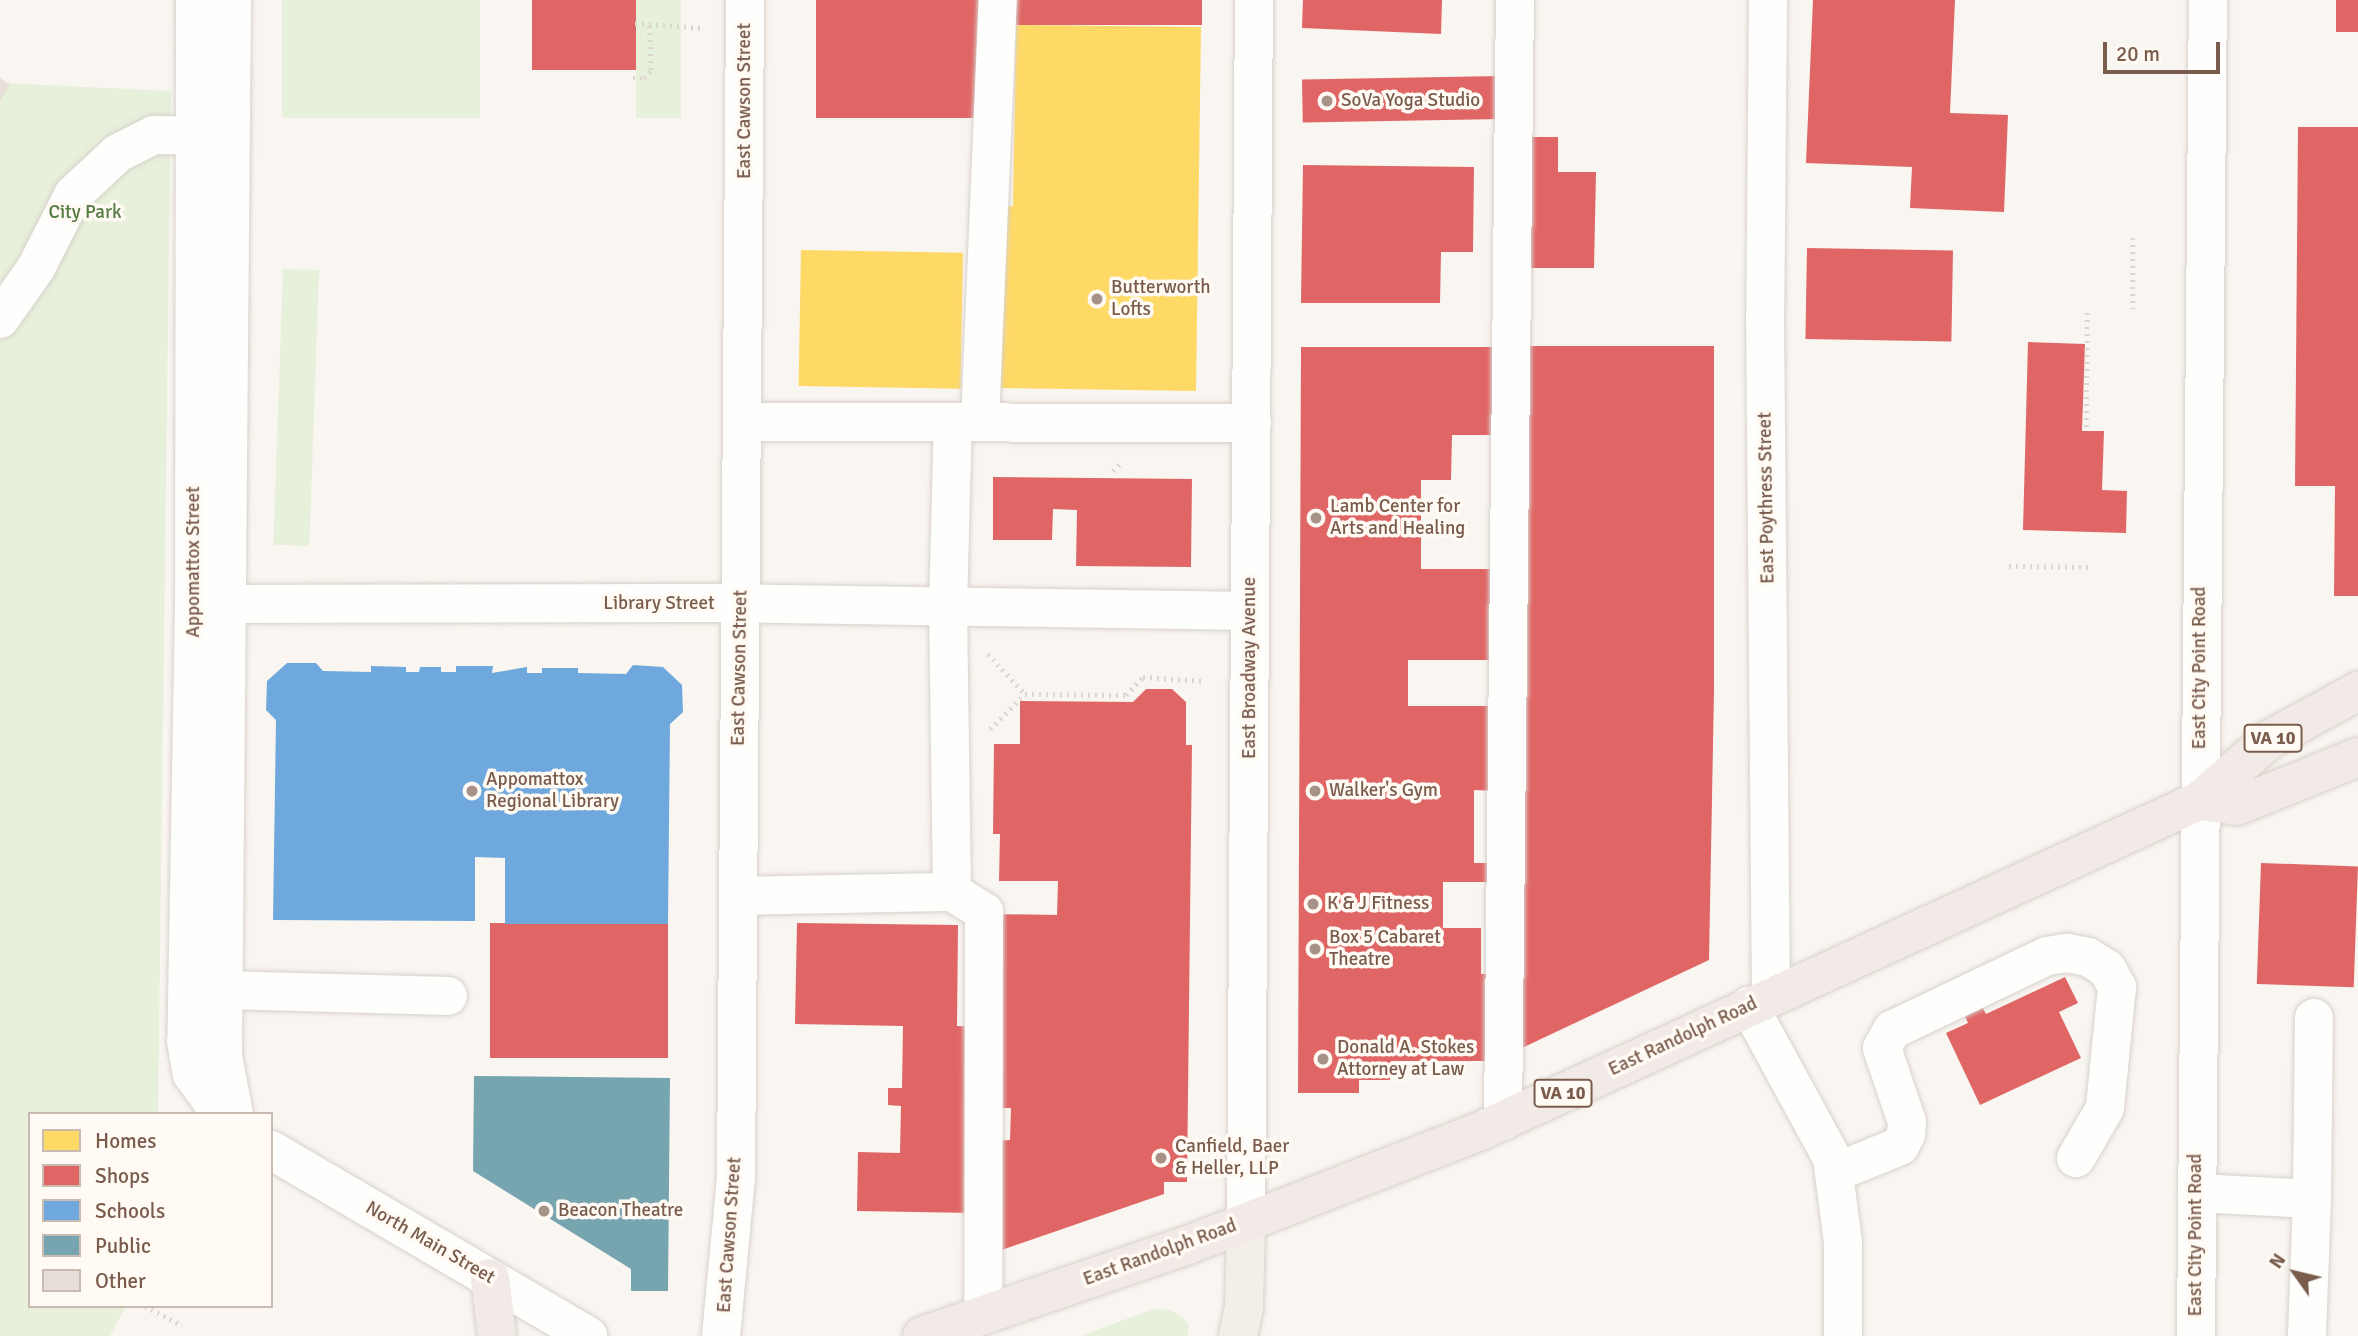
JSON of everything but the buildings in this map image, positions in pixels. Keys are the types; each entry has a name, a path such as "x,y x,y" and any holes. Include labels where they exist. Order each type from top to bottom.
{"highway":[{"name":"East Randolph Road","path":"922,1336 1246,1223 1503,1121 2199,801 2269,740 2358,691"},
{"name":"VA 10","path":"2199,801 2237,806 2358,757"},
{"path":"490,1278 497,1336"}],"main road":[{"name":"East Broadway Avenue","path":"1238,1336 1244,1307 1246,1223"}],"street":[{"name":"Appomattox Street","path":"195,0 210,136 209,604 223,990 223,1065 234,1112"},
{"name":"Appomattox Street","path":"210,136 232,0"},
{"name":"East Cawson Street","path":"721,1336 736,1178 746,0"},
{"path":"952,892 948,607 966,422 998,0"},
{"name":"East Broadway Avenue","path":"1246,1223 1254,0"},
{"path":"1503,1121 1515,0"},
{"name":"East Poythress Street","path":"1760,1001 1768,0"},
{"name":"East City Point Road","path":"2196,1336 2208,0"},
{"path":"0,319 36,268 73,195 90,177 135,141 154,135 210,136"},
{"path":"744,422 1252,423"},
{"name":"Appomattox Street","path":"209,604 186,1041 192,1074 220,1112"},
{"name":"Library Street","path":"209,604 741,604 1250,611"},
{"path":"738,896 952,892 984,912 983,1315"},
{"path":"1834,1173 1900,1146 1906,1134 1907,1122 1882,1048 1892,1030 2046,956 2067,953 2088,957 2107,969 2117,987 2105,1108 2076,1158"},
{"path":"223,990 448,996"},
{"path":"1760,1001 1832,1158 1843,1243 1843,1336"},
{"path":"2307,1336 2314,1018"},
{"name":"North Main Street","path":"273,1151 588,1336"},
{"path":"2197,1193 2312,1199"}],"path":[{"path":"635,23 701,28"},
{"path":"633,78 644,78 652,70 649,24"},
{"path":"2133,238 2133,309"},
{"path":"2086,427 2087,308"},
{"path":"2009,566 2089,567"},
{"path":"982,648 1025,694"},
{"path":"983,736 1025,694 1126,695 1143,677 1205,681"},
{"path":"149,1308 182,1325"}],"green space":[{"path":"282,0 480,0 480,118 282,118"},
{"path":"636,0 681,0 681,118 636,118"},
{"name":"City Park","path":"0,83 171,91 158,1112 28,1112 28,1308 125,1308 110,1336 0,1336"},
{"path":"283,269 319,270 309,546 273,545"},
{"path":"1153,1309 1171,1310 1182,1317 1189,1326 1187,1336 1081,1336"}],"place":[{"name":"SoVa Yoga Studio","path":"1327,101"},
{"name":"Butterworth Lofts","path":"1097,299"},
{"name":"Lamb Center for Arts and Healing","path":"1316,518"},
{"name":"Appomattox Regional Library","path":"472,791"},
{"name":"Walker's Gym","path":"1315,791"},
{"name":"K & J Fitness","path":"1313,904"},
{"name":"Box 5 Cabaret Theatre","path":"1315,949"},
{"name":"Donald A. Stokes Attorney at Law","path":"1323,1059"},
{"name":"Canfield, Baer & Heller, LLP","path":"1161,1158"},
{"name":"Beacon Theatre","path":"544,1211"}]}
